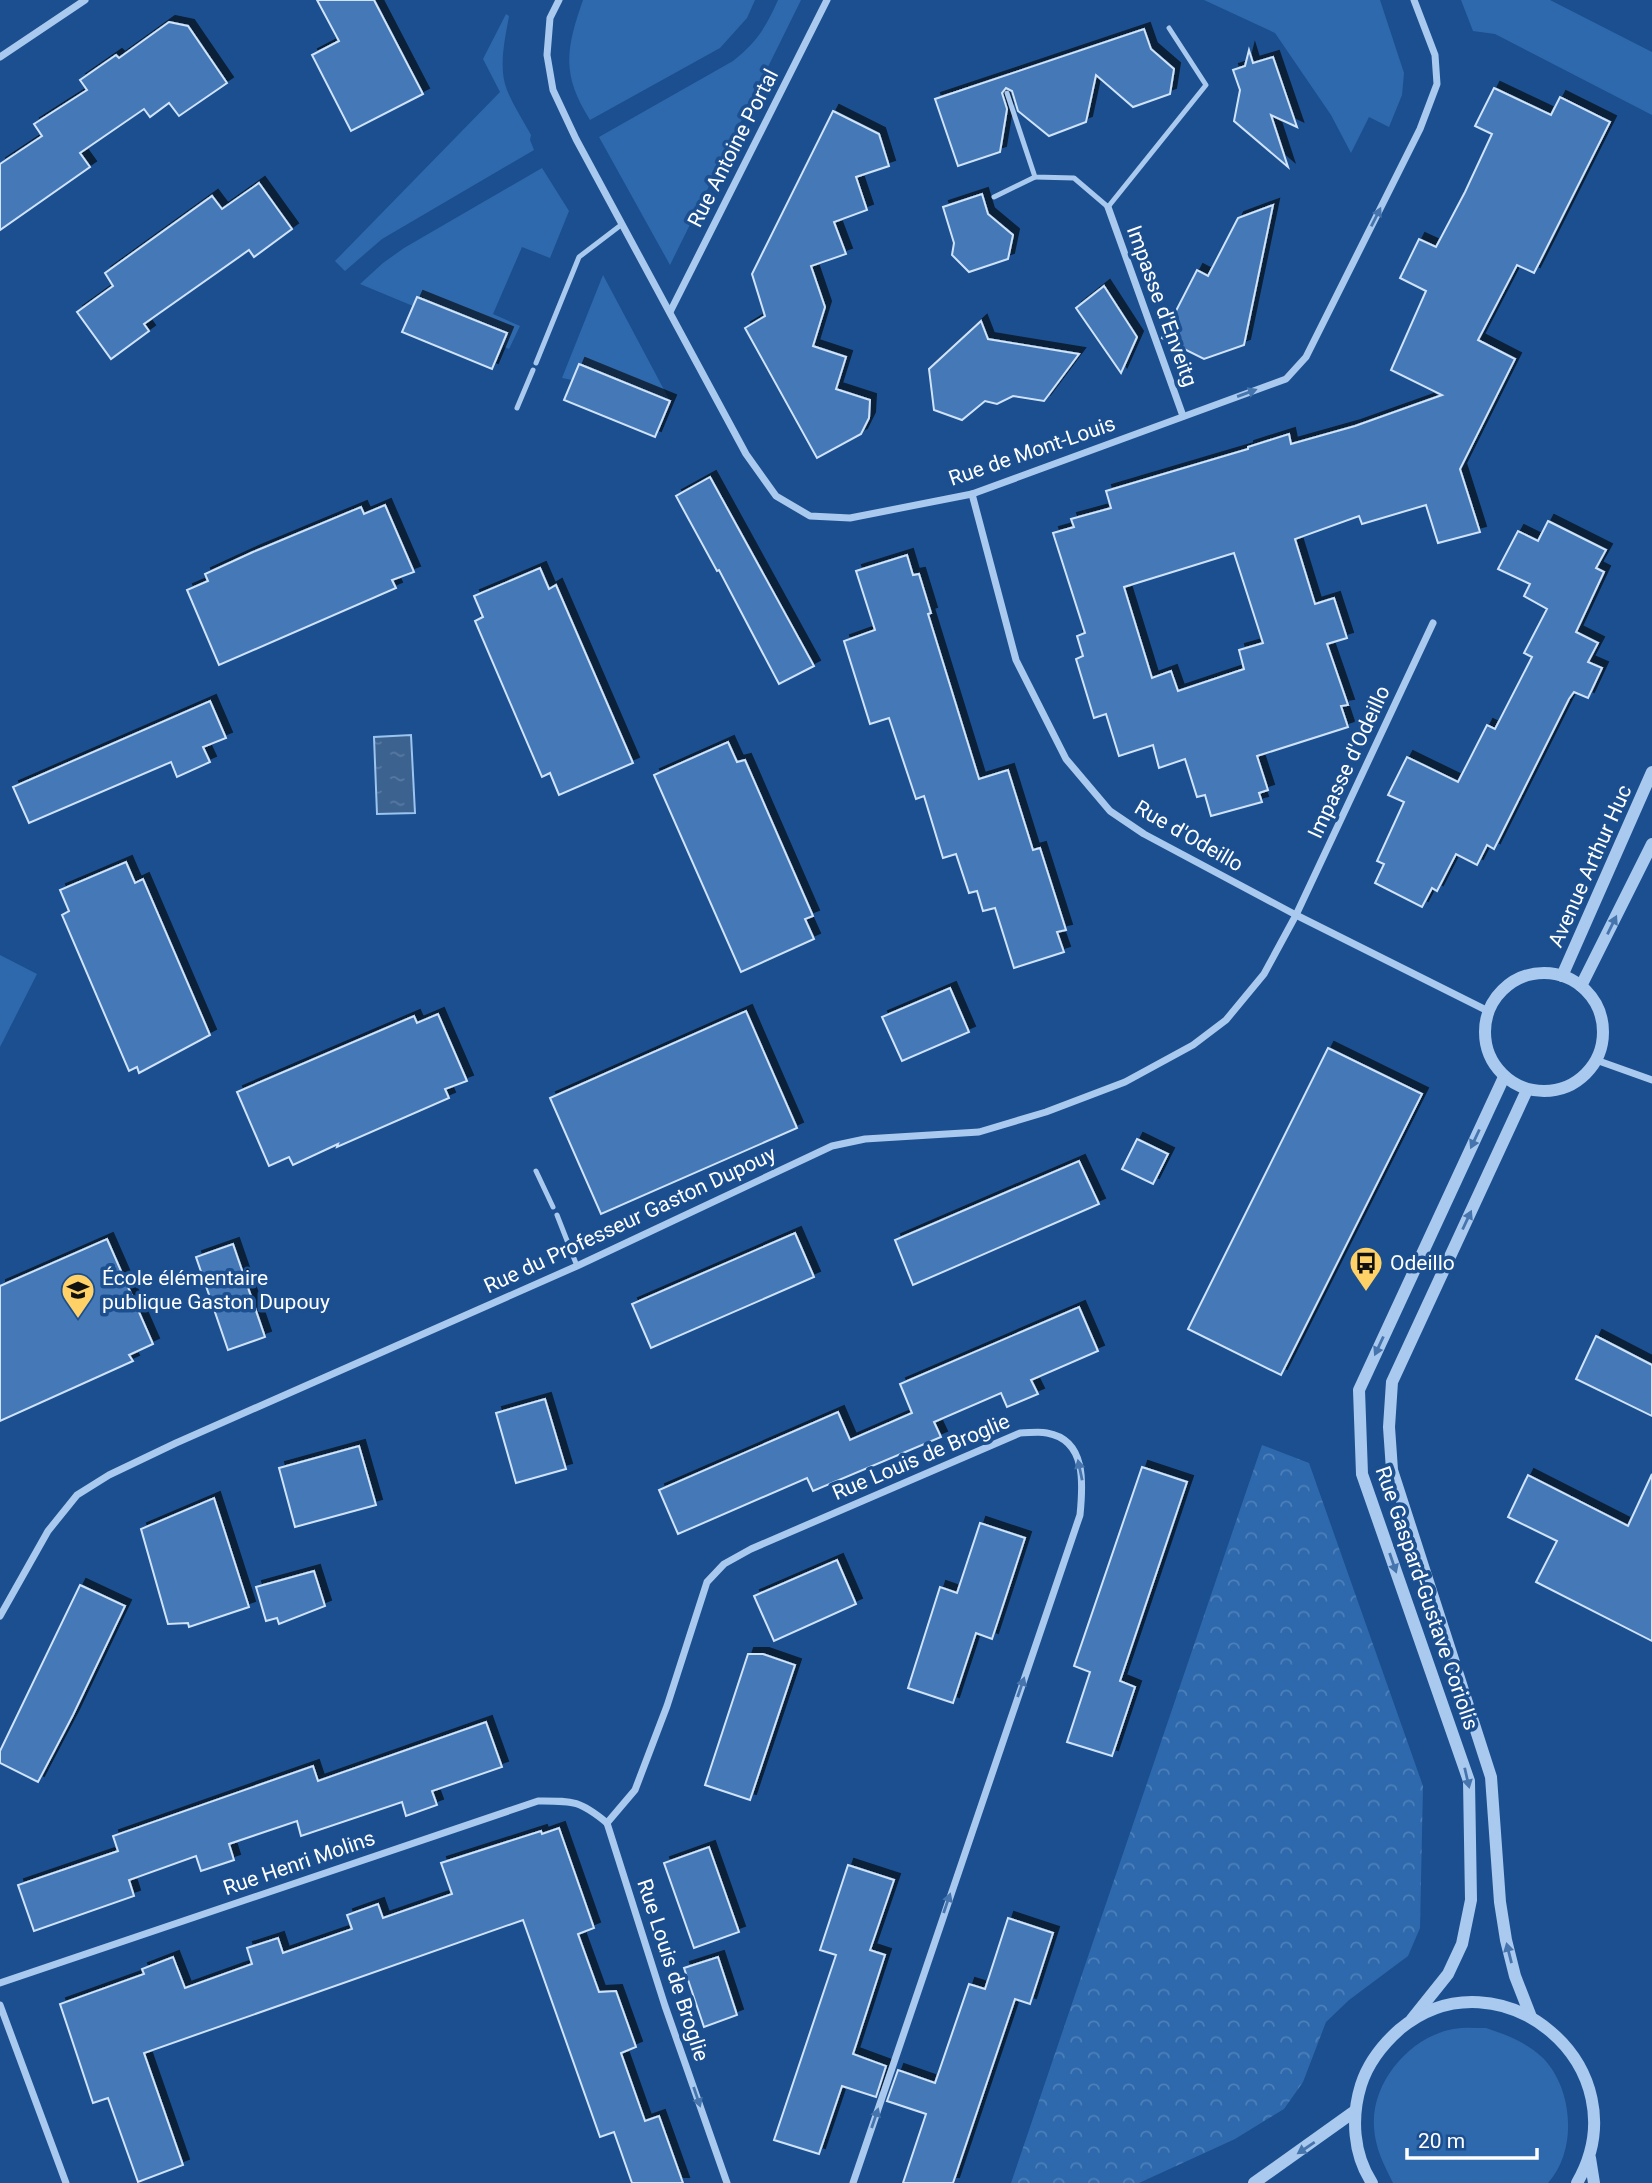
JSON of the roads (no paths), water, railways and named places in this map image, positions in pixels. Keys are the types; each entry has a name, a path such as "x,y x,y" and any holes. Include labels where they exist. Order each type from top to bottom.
{"street":[{"path":"0,57 85,0"},
{"name":"Rue de Mont-Louis","path":"559,0 550,18 547,55 553,90 621,225 746,454 776,496 810,516 850,518 972,494 1286,379 1306,358 1420,129 1437,83 1435,55 1415,0"},
{"name":"Rue Antoine Portal","path":"670,312 827,0"},
{"name":"Impasse d'Enveitg","path":"1108,207 1183,416"},
{"name":"Rue d'Odeillo","path":"972,494 1016,660 1066,760 1110,811 1144,834 1296,915 1488,1011"},
{"name":"Impasse d'Odeillo","path":"1296,915 1433,623"},
{"name":"Avenue Arthur Huc","path":"1562,976 1652,772"},
{"name":"Avenue Arthur Huc","path":"1581,986 1652,844"},
{"name":"Rue du Professeur Gaston Dupouy","path":"0,1616 48,1531 77,1495 98,1482 176,1443 577,1266 832,1146 865,1139 979,1132 1046,1112 1125,1082 1193,1045 1226,1020 1264,974 1296,915"},
{"path":"1533,974 1562,976 1581,986 1593,998 1604,1029 1603,1045 1587,1073 1574,1084 1543,1092 1527,1090 1504,1077 1490,1058 1484,1035 1488,1011 1495,998 1506,987 1533,974"},
{"path":"1596,1060 1652,1080"},
{"name":"Rue Gaspard-Gustave Coriolis","path":"1412,2019 1448,1974 1462,1944 1471,1900 1469,1781 1362,1474 1359,1390 1504,1077"},
{"name":"Rue Gaspard-Gustave Coriolis","path":"1527,1090 1392,1382 1389,1427 1392,1470 1491,1777 1500,1902 1506,1940 1515,1976 1531,2017"},
{"name":"Rue Louis de Broglie","path":"727,2183 665,2006 607,1823 635,1790 667,1706 707,1582 724,1563 763,1544 1020,1433 1049,1433 1068,1442 1080,1461 1083,1484 1080,1515 853,2183"},
{"name":"Rue Henri Molins","path":"0,1983 538,1801 567,1801 587,1807 607,1823"},
{"path":"1371,2183 1359,2155 1355,2111 1364,2076 1373,2060 1384,2045 1412,2019 1451,2004 1480,2003 1515,2010 1531,2017 1552,2031 1581,2070 1588,2085 1594,2116 1589,2154 1577,2183"},
{"path":"0,2005 66,2183"},
{"path":"1254,2183 1355,2111"},
{"path":"1589,2154 1594,2183"}],"lane":[{"name":"Impasse d'Enveitg","path":"995,197 1035,177 1074,178 1108,207 1206,85 1169,29"},
{"path":"1007,93 1035,177"},
{"path":"536,363 579,257 621,225"},
{"path":"517,408 533,370"},
{"path":"536,1171 553,1207"},
{"path":"557,1215 577,1266"}],"water":[{"path":"411,735 415,813 377,814 374,737"}],"place":[{"name":"Odeillo","path":"1366,1293"},
{"name":"École élémentaire publique Gaston Dupouy","path":"78,1320"}]}
